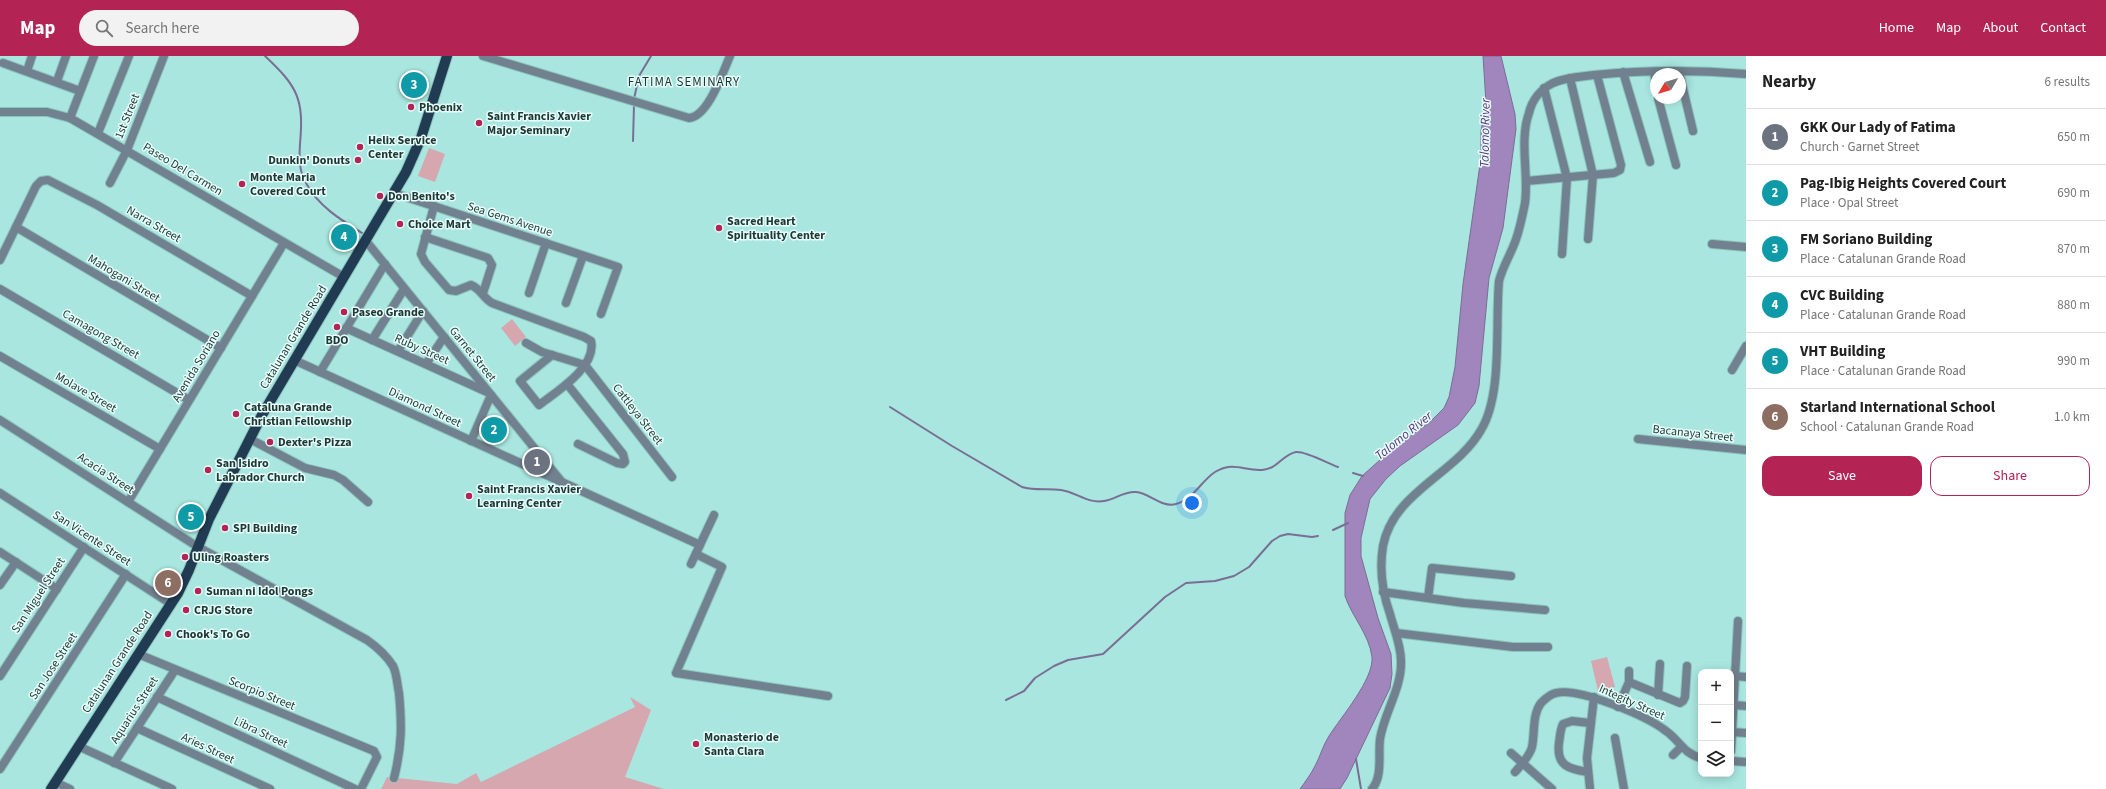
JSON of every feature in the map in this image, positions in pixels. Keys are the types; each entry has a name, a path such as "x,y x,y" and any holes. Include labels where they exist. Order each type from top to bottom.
{"main road":[{"name":"Catalunan Grande Road","path":"53,785 184,582 209,519 250,439 294,360 394,193 421,138 447,56"}],"street":[{"path":"27,71 32,56"},
{"path":"56,82 66,56"},
{"path":"70,118 94,56"},
{"path":"98,133 129,56"},
{"name":"1st Street","path":"110,183 127,150 164,56"},
{"path":"483,56 689,118 694,118 703,110 730,56"},
{"path":"3,63 80,91"},
{"path":"1372,789 1375,785 1378,774 1380,741 1383,725 1400,676 1401,659 1396,633 1383,592 1381,563 1383,546 1387,531 1395,516 1420,491 1466,450 1482,430 1487,417 1494,378 1500,281 1502,270 1517,235 1524,204 1526,181 1526,122 1532,105 1544,88 1554,82 1570,78 1624,72 1650,72"},
{"path":"1624,72 1650,162"},
{"path":"1686,74 1746,74"},
{"path":"1526,181 1614,173 1621,168 1597,75"},
{"path":"1570,78 1593,175 1588,239"},
{"path":"1544,88 1567,178 1562,254"},
{"path":"1686,100 1693,131"},
{"path":"1660,104 1676,165"},
{"name":"Paseo Del Carmen","path":"0,112 47,112 70,118 344,277"},
{"name":"Narra Street","path":"16,227 36,186 41,181 53,181 97,205 252,296"},
{"name":"Sea Gems Avenue","path":"394,193 618,267 601,314"},
{"path":"434,206 421,254 423,259 449,290 456,291 470,284 483,293 489,301 499,306 588,339 591,344 585,365 567,384 539,405 520,381 552,355"},
{"path":"0,260 16,227"},
{"name":"Mahogani Street","path":"16,227 221,348"},
{"path":"425,237 488,258 492,265 483,293"},
{"name":"Garnet Street","path":"366,241 563,483"},
{"name":"Avenida Soriano","path":"128,502 284,243"},
{"path":"529,292 546,243"},
{"path":"1712,244 1746,247"},
{"path":"566,303 583,256"},
{"path":"320,372 385,264"},
{"name":"Camagong Street","path":"0,289 189,400"},
{"path":"372,340 404,289"},
{"path":"398,351 423,311"},
{"name":"Ruby Street","path":"346,328 490,394"},
{"path":"426,364 444,336"},
{"path":"526,342 552,355 585,365"},
{"path":"1732,370 1746,346"},
{"name":"Molave Street","path":"0,356 160,449"},
{"name":"Diamond Street","path":"294,360 700,545"},
{"name":"Cattleya Street","path":"585,365 672,477"},
{"path":"567,384 623,454 625,462 623,464 617,463 578,444"},
{"path":"471,441 490,394"},
{"name":"Acacia Street","path":"0,420 198,547 367,640 388,658 396,675 402,722 401,749 394,778"},
{"path":"250,439 305,468 339,478 368,502"},
{"name":"Bacanaya Street","path":"1638,439 1746,450"},
{"name":"San Vicente Street","path":"0,493 171,604"},
{"path":"691,564 714,515"},
{"name":"San Miguel Street","path":"0,676 84,547"},
{"path":"0,552 57,588"},
{"path":"696,554 722,567 676,674 828,696"},
{"path":"0,585 16,562"},
{"path":"1428,598 1432,568 1511,576"},
{"name":"San Jose Street","path":"0,769 126,574"},
{"path":"1383,592 1545,610"},
{"path":"1738,621 1734,705 1746,706"},
{"path":"1396,633 1513,647 1548,647"},
{"path":"1737,640 1746,641"},
{"name":"Scorpio Street","path":"138,654 377,754 377,759 361,789"},
{"path":"1658,695 1660,664"},
{"path":"1629,682 1675,702 1683,701 1685,697 1687,666"},
{"name":"Aquarius Street","path":"114,763 175,670"},
{"path":"1618,707 1629,682 1629,671"},
{"path":"1735,676 1746,677"},
{"name":"Integity Street","path":"1522,763 1532,747 1536,712 1544,700 1558,692 1594,697 1618,707 1660,727 1692,756 1698,757"},
{"name":"Libra Street","path":"157,697 355,789"},
{"path":"1590,789 1587,745 1594,697"},
{"path":"1588,772 1566,765 1561,761 1558,753 1561,728 1565,722 1572,721 1590,723"},
{"name":"Aries Street","path":"137,728 270,789"},
{"path":"1734,732 1746,733"},
{"path":"1615,738 1624,789"},
{"path":"78,746 172,789"},
{"path":"1673,754 1681,747"},
{"path":"1510,753 1552,789"},
{"path":"1734,761 1746,762"},
{"path":"1516,772 1522,763"},
{"path":"53,785 70,789"}],"shaded area":[{"path":"429,148 445,154 435,182 418,176"},
{"path":"512,319 526,337 515,346 501,328"},
{"path":"1607,657 1615,687 1598,691 1591,661"},
{"path":"630,697 651,710 625,777 664,789 381,789 387,777 457,784 476,773 481,782 635,707"}],"water":[{"name":"Talomo River","path":"1483,56 1501,56 1515,114 1516,129 1503,228 1489,278 1479,386 1475,403 1458,425 1400,466 1386,479 1370,499 1361,538 1361,556 1378,618 1391,654 1392,674 1390,688 1347,778 1340,789 1300,789 1317,762 1329,736 1356,698 1368,676 1371,666 1372,657 1368,641 1345,596 1345,513 1350,495 1362,476 1390,451 1430,422 1444,408 1449,397 1455,367 1463,284 1481,157 1481,131 1486,103"}],"waterway":[{"path":"265,56 285,76 296,95 301,116 300,164 306,183 323,206 338,218 362,233"},
{"path":"634,99 639,76 651,56"},
{"path":"633,141 634,105"},
{"path":"890,407 952,446 1022,487 1032,489 1061,490 1093,501 1108,500 1127,493 1136,492 1165,504 1176,504 1187,499 1215,472 1228,467 1255,470 1268,469 1291,453 1296,452 1311,455 1338,467"},
{"path":"1353,473 1363,476"},
{"path":"1333,530 1348,523"},
{"path":"1006,700 1024,691 1035,678 1054,666 1068,660 1103,654 1165,597 1186,583 1215,581 1234,576 1249,567 1272,541 1280,536 1288,534 1312,537 1318,536"},
{"path":"1356,759 1361,789"}],"place":[{"name":"FM Soriano Building","path":"414,85"},
{"name":"Phoenix","path":"411,107"},
{"name":"Saint Francis Xavier Major Seminary","path":"479,123"},
{"name":"Helix Service Center","path":"360,147"},
{"name":"Dunkin' Donuts","path":"358,160"},
{"name":"Monte Maria Covered Court","path":"242,184"},
{"name":"Don Benito's","path":"380,196"},
{"name":"Choice Mart","path":"400,224"},
{"name":"Sacred Heart Spirituality Center","path":"719,228"},
{"name":"CVC Building","path":"344,237"},
{"name":"Paseo Grande","path":"344,312"},
{"name":"BDO","path":"337,327"},
{"name":"Cataluna Grande Christian Fellowship","path":"236,414"},
{"name":"Pag-Ibig Heights Covered Court","path":"494,430"},
{"name":"Dexter's Pizza","path":"270,442"},
{"name":"GKK Our Lady of Fatima","path":"537,462"},
{"name":"San Isidro Labrador Church","path":"208,470"},
{"name":"Saint Francis Xavier Learning Center","path":"469,496"},
{"name":"VHT Building","path":"191,517"},
{"name":"SPI Building","path":"225,528"},
{"name":"Uling Roasters","path":"185,557"},
{"name":"Starland International School","path":"168,583"},
{"name":"Suman ni Idol Pongs","path":"198,591"},
{"name":"CRJG Store","path":"186,610"},
{"name":"Chook's To Go","path":"168,634"},
{"name":"Monasterio de Santa Clara","path":"696,744"}],"district":[{"name":"FATIMA SEMINARY","path":"684,81"}]}
